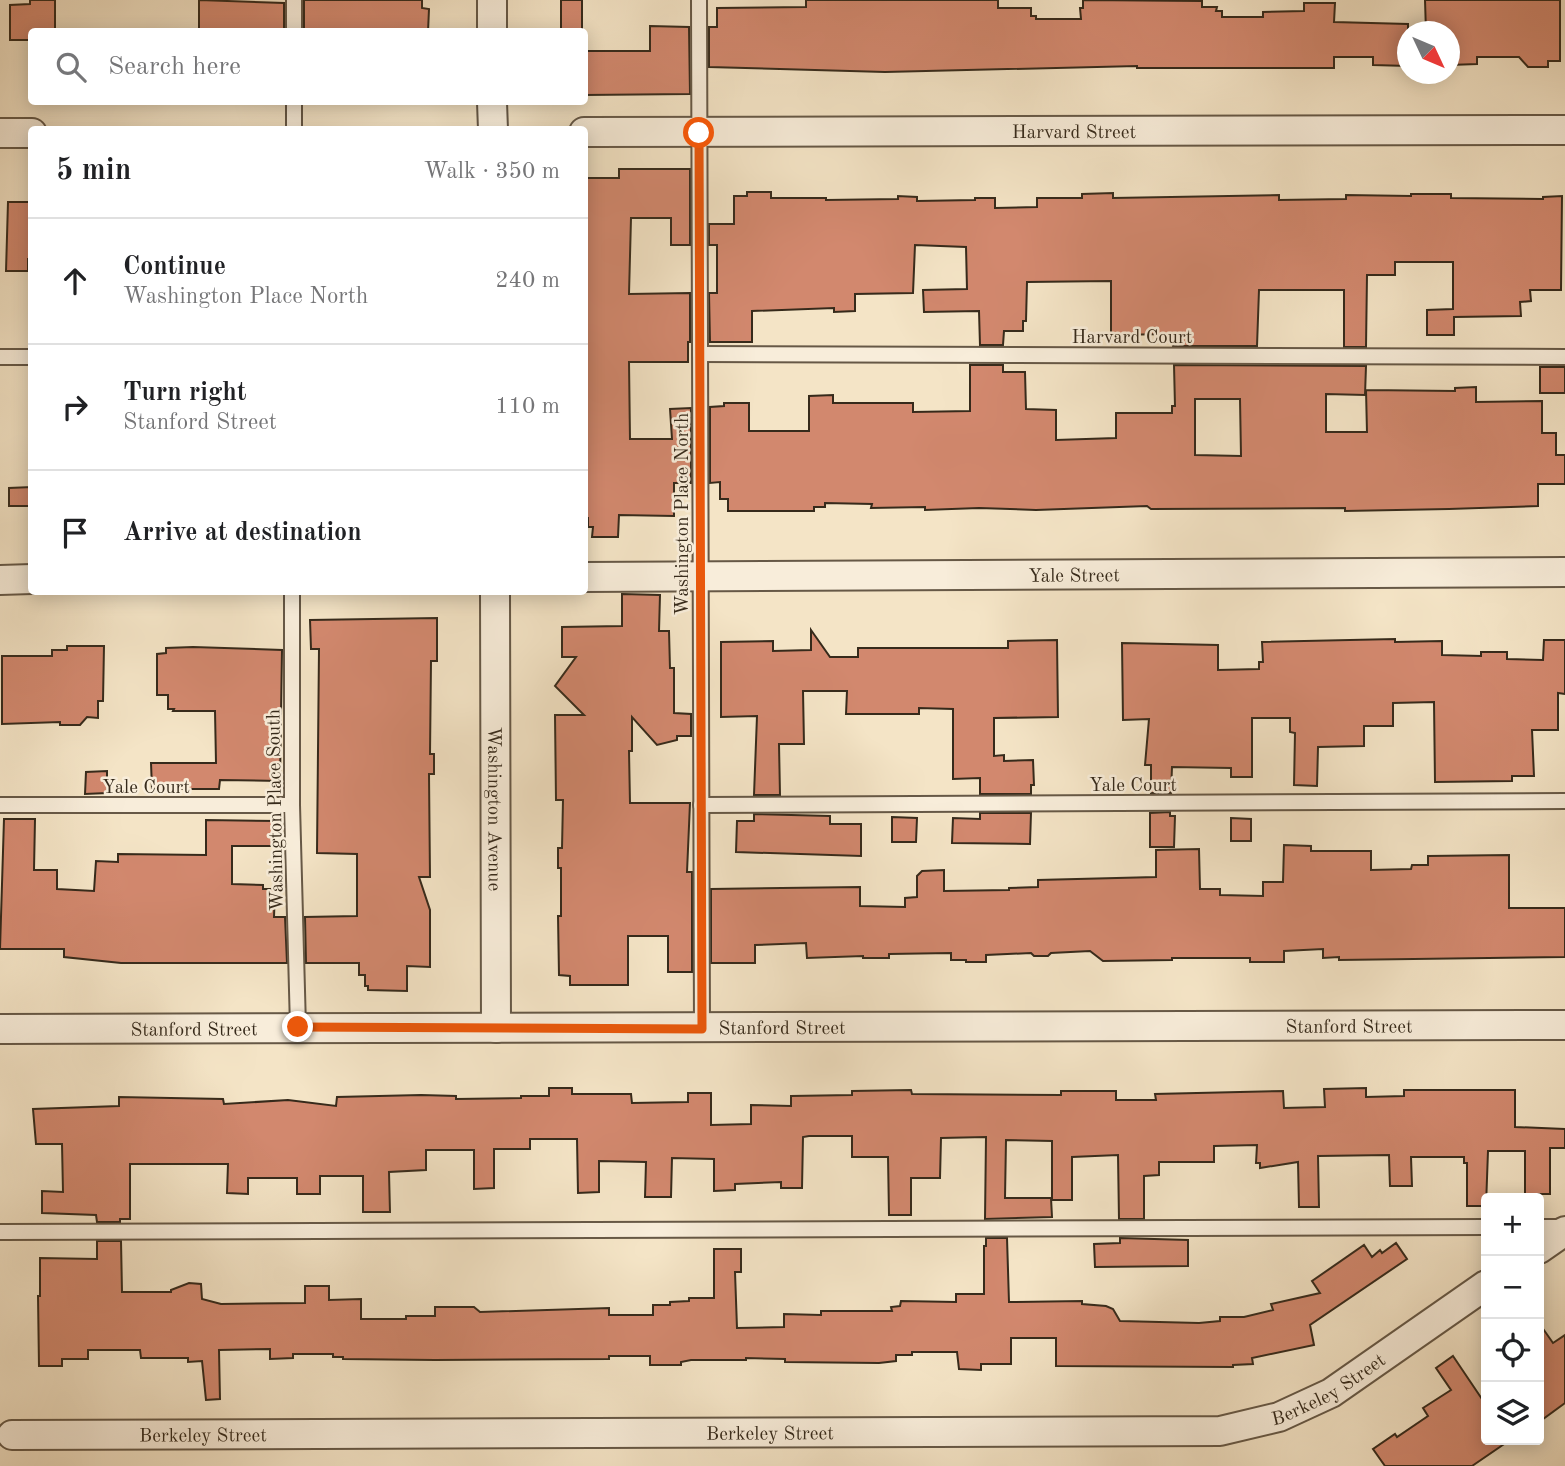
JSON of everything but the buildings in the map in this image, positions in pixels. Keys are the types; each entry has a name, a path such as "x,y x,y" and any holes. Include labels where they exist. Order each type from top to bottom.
{"street":[{"path":"492,0 492,28"},
{"path":"492,105 492,126"},
{"name":"Harvard Street","path":"588,132 1565,130"},
{"path":"0,133 28,133"},
{"name":"Yale Street","path":"588,577 1565,572"},
{"path":"0,580 28,579"},
{"name":"Washington Avenue","path":"495,595 496,1028"},
{"name":"Stanford Street","path":"0,1029 702,1029 1565,1024"},
{"path":"1544,1245 1565,1229"},
{"name":"Berkeley Street","path":"4,1436 1220,1431 1279,1417 1331,1393 1481,1288"}],"lane":[{"path":"294,0 294,28"},
{"name":"Washington Place North","path":"699,0 702,1029"},
{"path":"294,105 294,126"},
{"name":"Harvard Court","path":"700,354 1565,357"},
{"path":"0,357 28,357"},
{"name":"Washington Place South","path":"292,595 292,805 298,1027"},
{"name":"Yale Court","path":"701,805 1565,801"},
{"name":"Yale Court","path":"0,805 292,805"},
{"path":"0,1232 1481,1227"},
{"path":"1544,1227 1565,1229"}],"route":[{"path":"298,1027 702,1029 699,133"}]}
